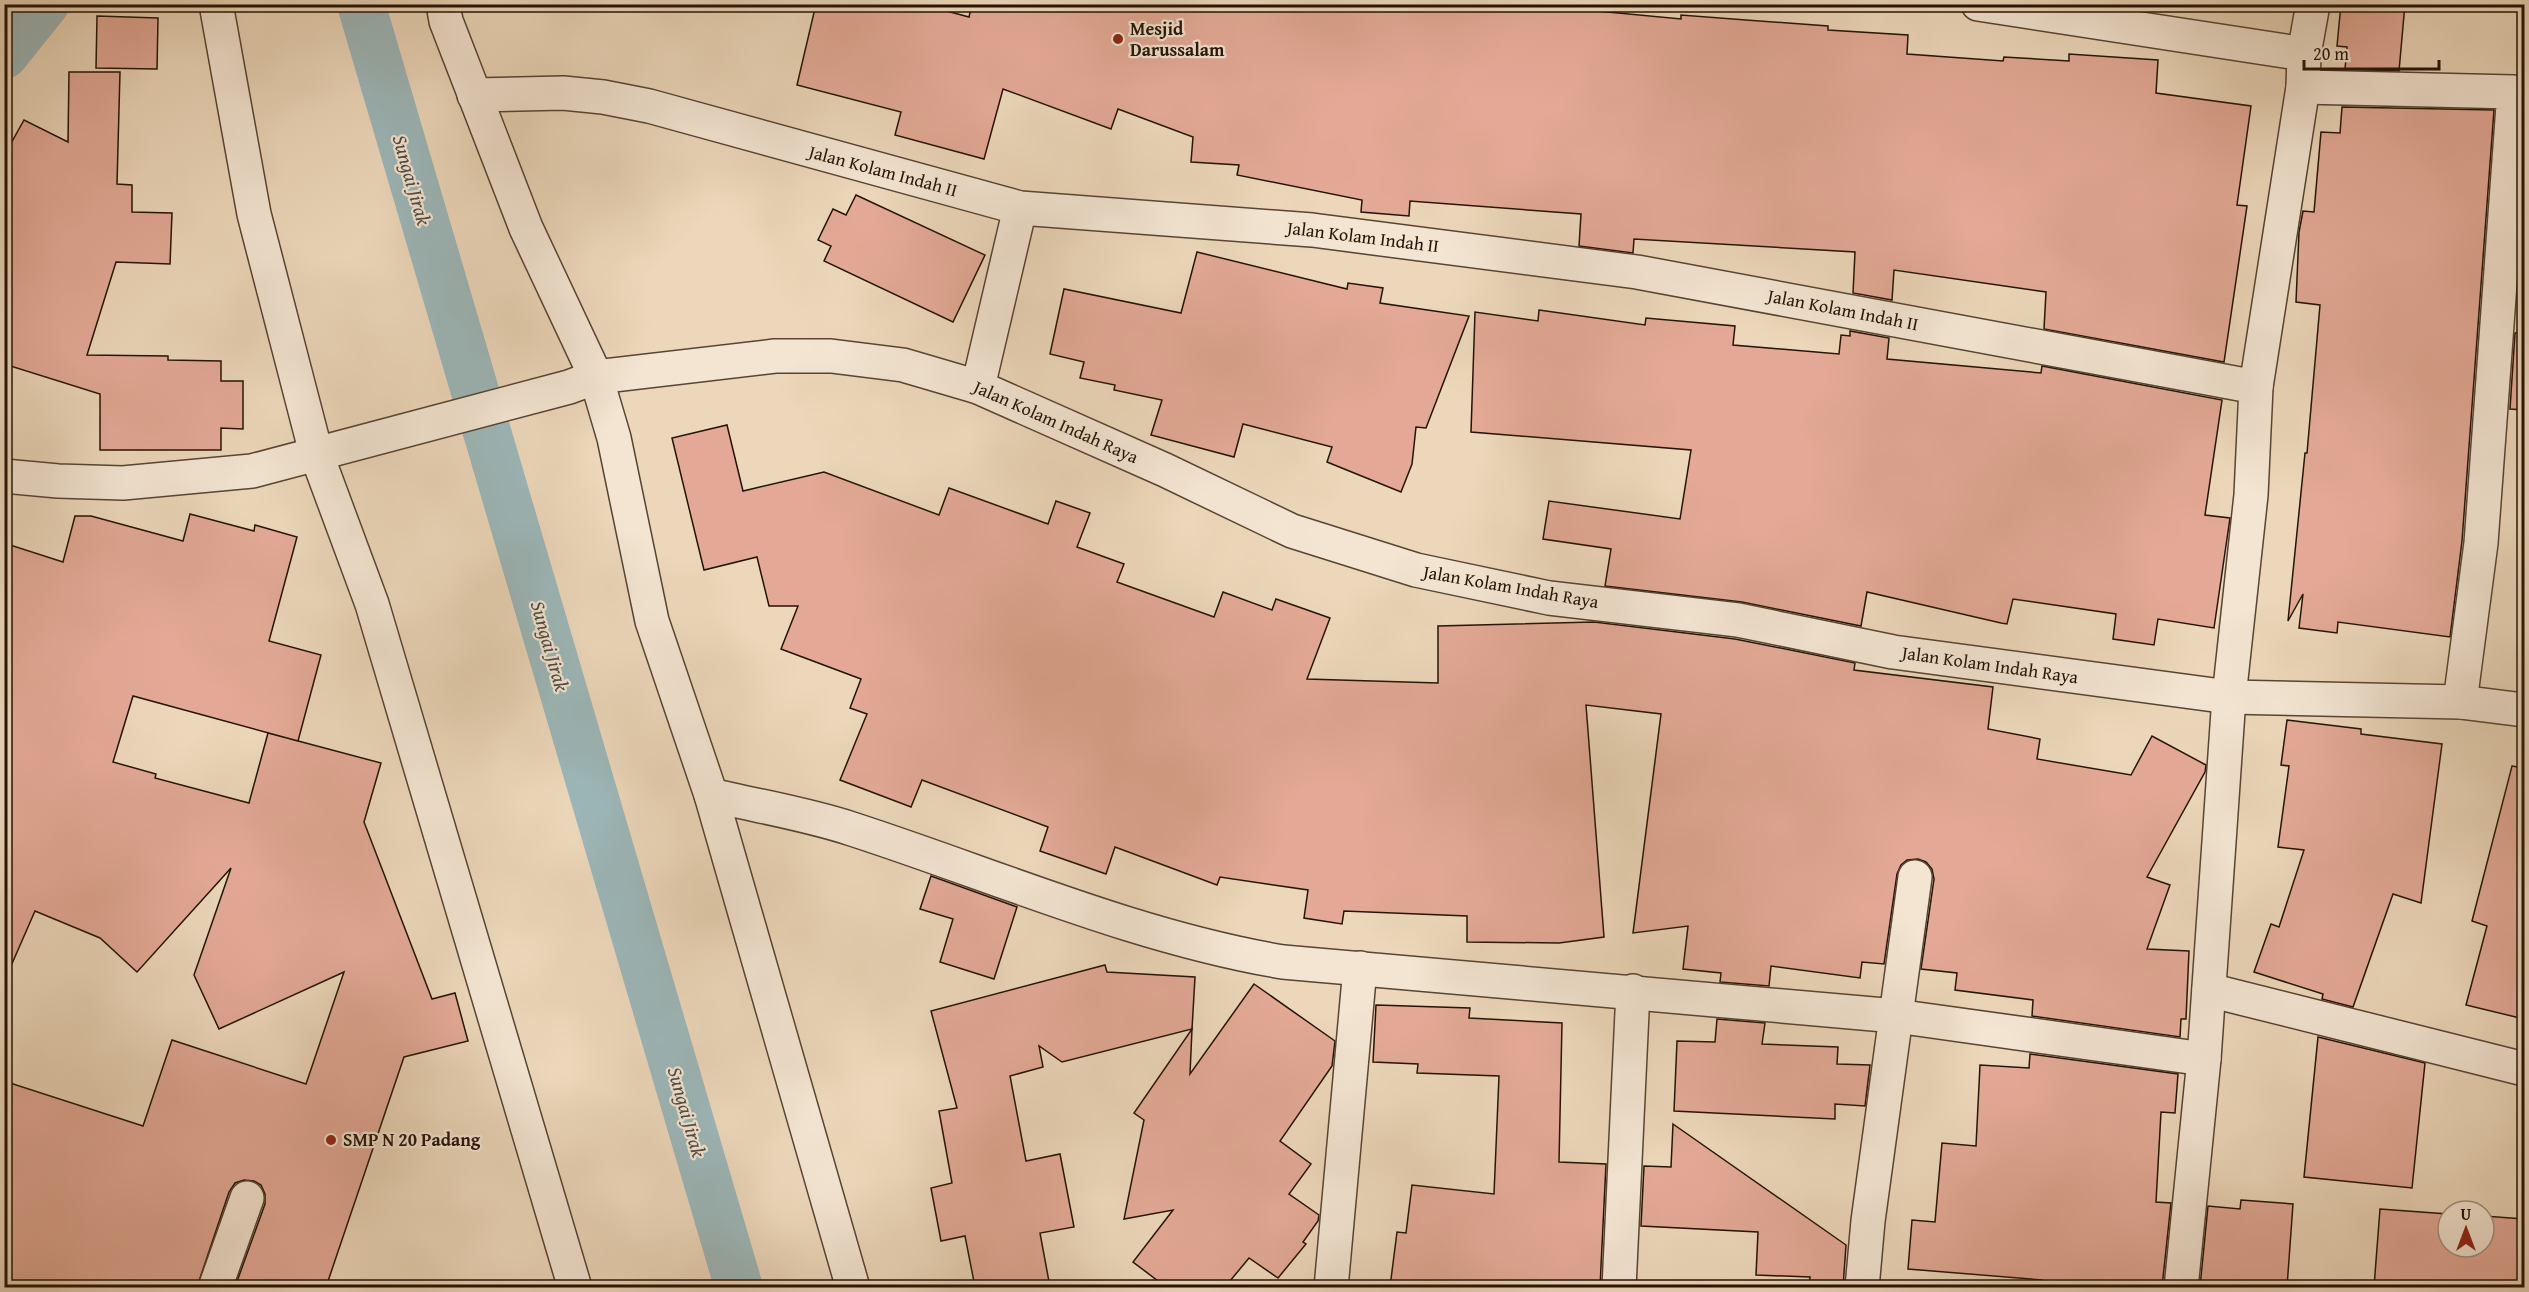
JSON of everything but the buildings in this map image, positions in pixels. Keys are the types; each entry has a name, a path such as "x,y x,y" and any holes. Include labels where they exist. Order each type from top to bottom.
{"street":[{"path":"216,4 254,214 330,449 372,604 575,1287"},
{"path":"443,4 446,21 583,382 614,438 652,621 711,795 853,1287"},
{"path":"1978,4 2304,54"},
{"path":"2181,1287 2205,1059 2229,697 2251,495 2256,387 2303,87 2304,54 2313,4"},
{"path":"2303,87 2519,92 2481,543 2460,702"},
{"name":"Jalan Kolam Indah II","path":"474,95 563,93 603,97 650,106 1020,208 1312,230 1637,272 2256,387"},
{"path":"978,387 1020,208"},
{"name":"Jalan Kolam Indah Raya","path":"4,476 58,481 123,483 252,471 583,382 775,356 831,356 903,365 978,387 1165,470 1292,531 1416,570 1549,598 1738,620 1893,652 2229,697 2460,702 2524,710"},
{"path":"711,795 850,828 1023,890 1234,954 1283,962 1633,991 1896,1016 2205,1059"},
{"path":"1862,1287 1868,1221 1915,877"},
{"path":"1330,1287 1360,968"},
{"path":"2209,990 2524,1069"},
{"path":"1619,1287 1633,991"},
{"path":"215,1287 247,1198"}],"waterway":[{"path":"4,55 45,4"},
{"name":"Sungai Jirak","path":"361,4 739,1288"}],"place":[{"name":"Mesjid Darussalam","path":"1118,39"},
{"name":"SMP N 20 Padang","path":"331,1140"}]}
